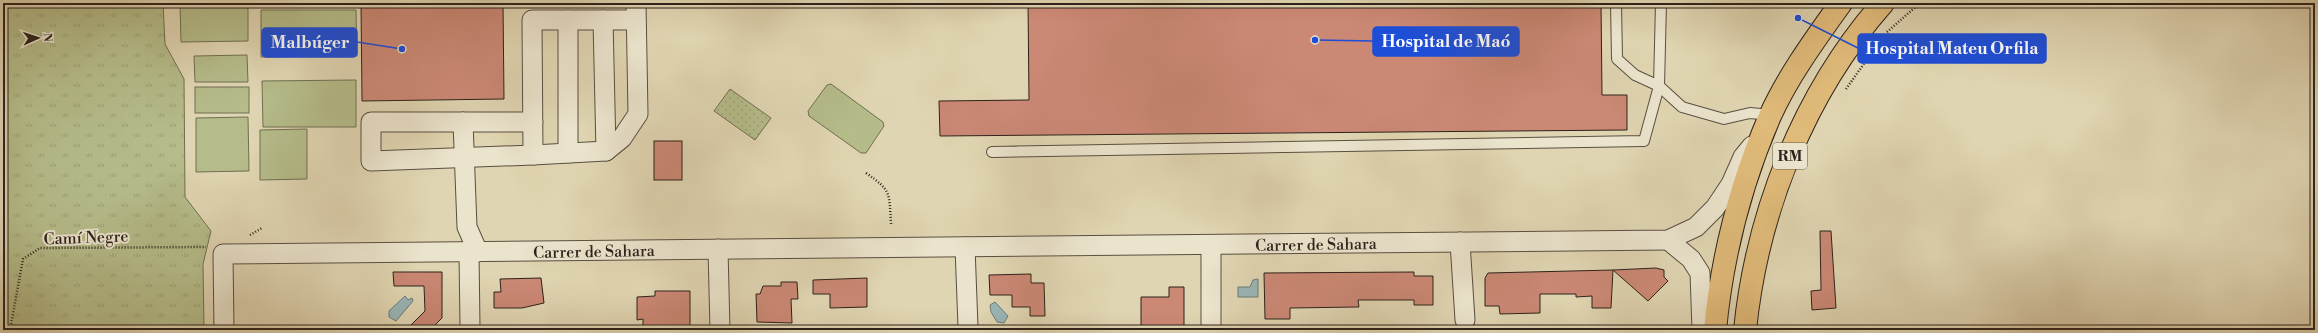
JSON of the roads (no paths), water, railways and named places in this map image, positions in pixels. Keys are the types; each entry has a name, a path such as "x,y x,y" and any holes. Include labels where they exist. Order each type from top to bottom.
{"main road":[{"name":"RM","path":"1715,330 1718,297 1729,239 1768,123 1806,52 1841,3"},
{"name":"RM","path":"1745,330 1761,240 1771,206 1795,142 1838,61 1883,3"}],"street":[{"path":"533,122 371,122 371,161 464,158 533,155 606,151 622,138 638,114 636,12 603,20 532,20 533,122 533,155"},
{"path":"568,20 568,153"},
{"path":"603,20 606,151"},
{"path":"462,122 470,329"},
{"name":"Carrer de Sahara","path":"224,330 223,254 1668,240 1696,227 1716,208 1731,184 1743,157 1768,123"},
{"path":"1668,240 1691,259 1700,273 1702,330"},
{"path":"1460,242 1464,327"},
{"path":"1210,245 1211,330"},
{"path":"965,247 968,329"},
{"path":"718,249 720,330"}],"lane":[{"path":"1616,3 1617,59 1635,75 1659,86 1682,107 1724,119 1750,113 1768,123"},
{"path":"992,152 1644,142 1659,86 1662,3"}],"water":[{"path":"1258,279 1258,297 1238,297 1238,287 1250,287 1253,280"},
{"path":"405,296 408,300 412,298 413,301 396,321 389,317 389,311"},
{"path":"995,302 1008,316 1004,323 997,322 991,312 990,305"}],"place":[{"name":"Hospital Mateu Orfila","path":"1798,18"},
{"name":"Hospital de Maó","path":"1315,40"},
{"name":"Malbúger","path":"402,49"}]}
